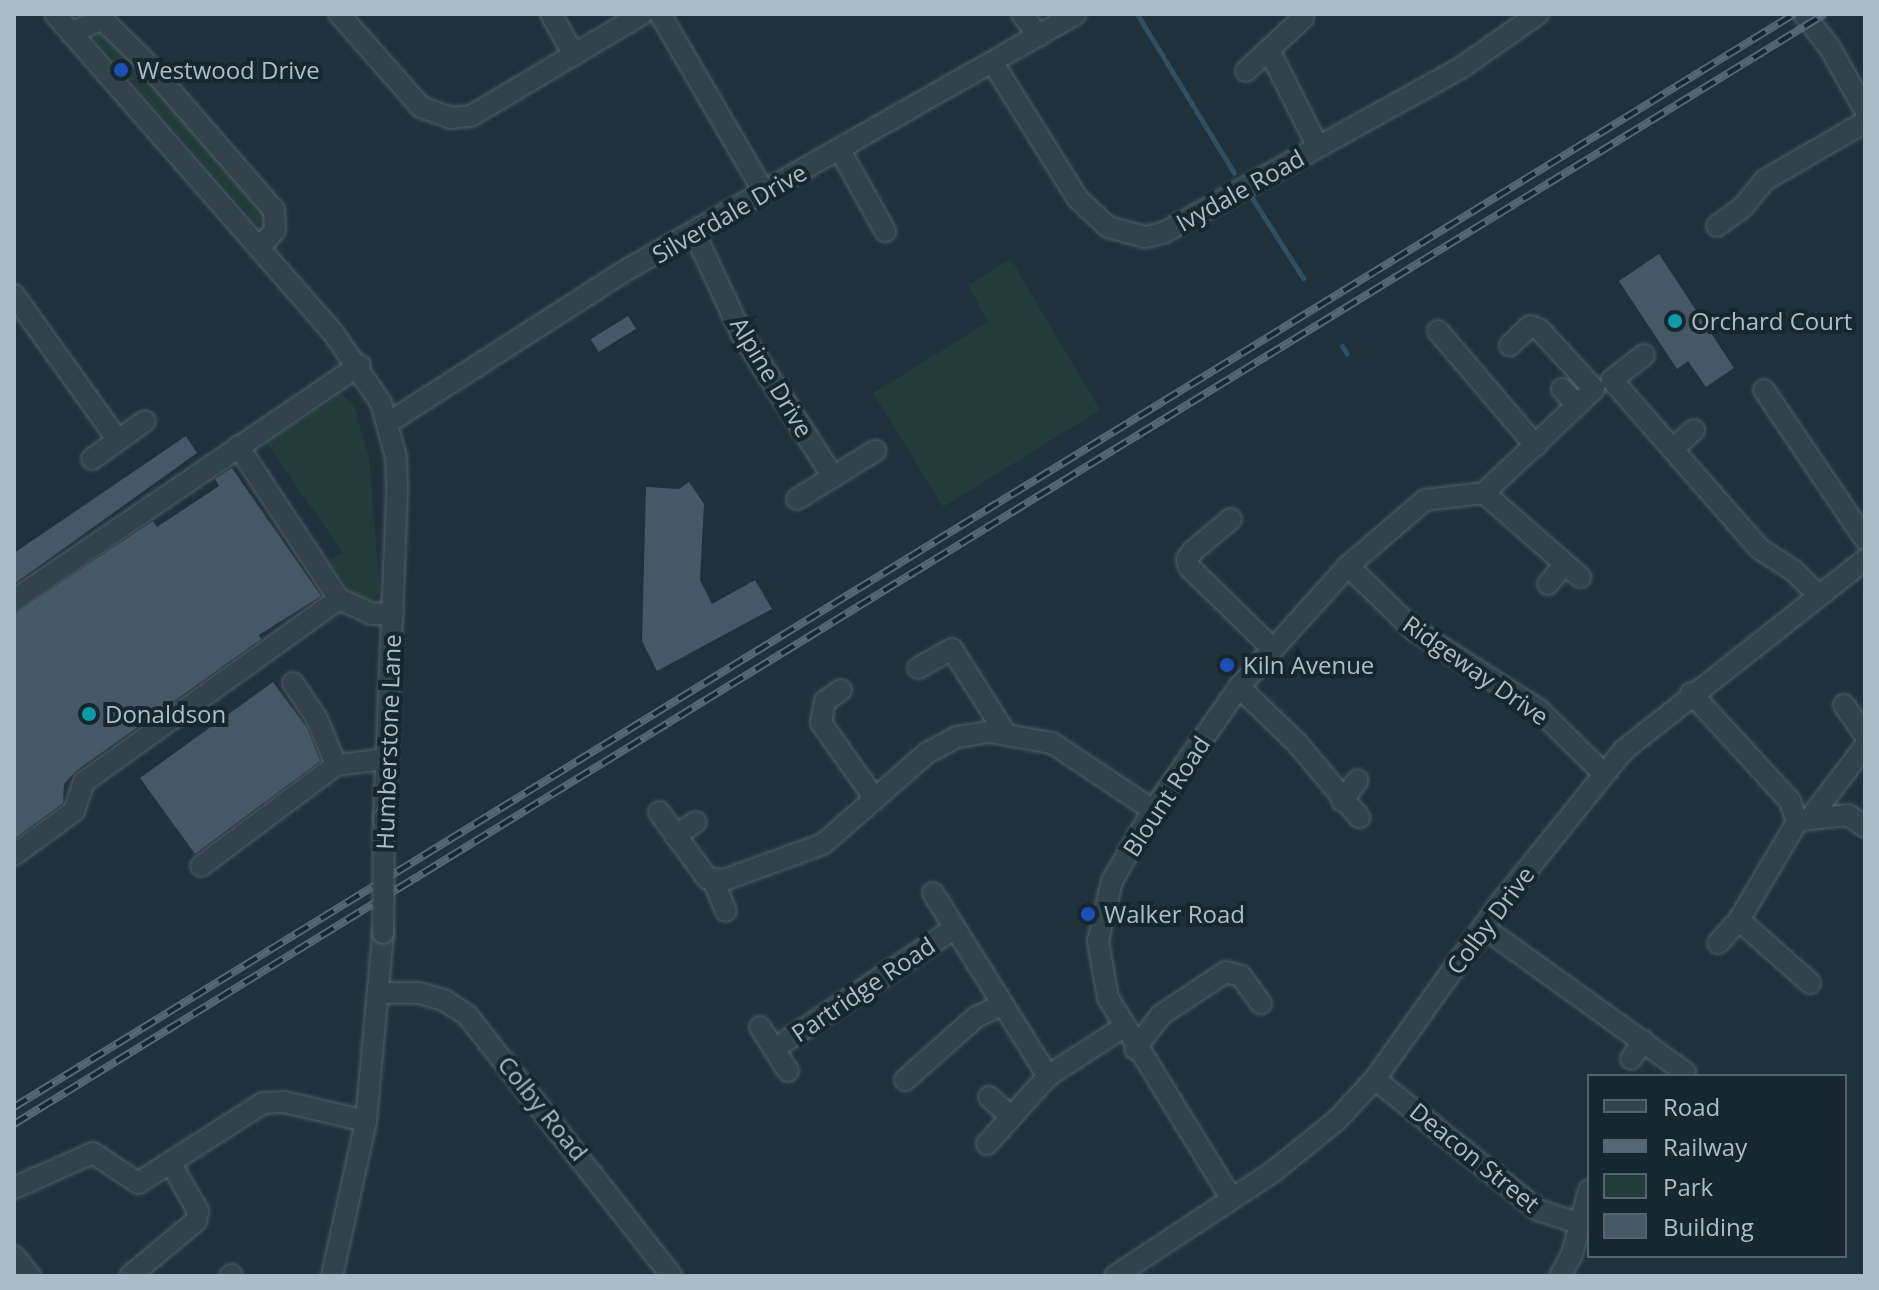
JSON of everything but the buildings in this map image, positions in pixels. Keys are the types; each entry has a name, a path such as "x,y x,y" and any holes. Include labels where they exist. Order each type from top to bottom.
{"street":[{"name":"Humberstone Lane","path":"55,14 360,365 388,423 397,494 380,993 366,1121 332,1276"},
{"path":"339,14 421,107 451,118 471,116 642,14"},
{"path":"551,14 574,55"},
{"path":"660,14 764,192"},
{"path":"1022,14 1039,36"},
{"name":"Silverdale Drive","path":"388,423 571,304 1076,14"},
{"name":"Ivydale Road","path":"993,63 1078,199 1108,227 1126,235 1163,233 1462,67 1538,14"},
{"path":"1804,14 1830,48 1865,110"},
{"path":"1246,71 1270,52 1303,18"},
{"path":"71,33 102,19 143,59 274,210 275,230 260,247"},
{"path":"1270,52 1318,147"},
{"path":"1717,226 1743,207 1765,180 1865,122"},
{"path":"840,150 885,231"},
{"name":"Alpine Drive","path":"694,232 741,333 833,477"},
{"path":"14,295 118,440"},
{"path":"1510,345 1530,326 1539,329 1594,389 1484,493 1571,572 1548,584"},
{"path":"1438,331 1536,446"},
{"path":"1644,355 1612,380 1760,549 1794,571 1819,596"},
{"path":"14,600 360,365"},
{"path":"1562,389 1577,405"},
{"path":"1764,390 1865,539"},
{"path":"92,459 145,421"},
{"path":"1674,448 1694,430"},
{"path":"238,446 339,599 373,614 393,613"},
{"path":"797,499 875,451"},
{"name":"Blount Road","path":"1231,1198 1122,1028 1108,998 1098,941 1112,881 1153,810 1239,687 1271,647 1348,566 1425,500 1484,493"},
{"path":"1231,519 1193,551 1187,559 1189,567 1271,647"},
{"name":"Colby Drive","path":"1115,1276 1304,1148 1375,1079 1483,927 1604,774 1691,693 1865,560"},
{"name":"Ridgeway Drive","path":"1348,566 1413,629 1539,710 1604,774"},
{"path":"14,855 74,811 84,782 339,599"},
{"path":"918,668 952,649 1006,734"},
{"path":"293,683 317,719 336,765"},
{"path":"1239,687 1297,743 1342,801 1359,817"},
{"path":"841,690 825,701 821,723 875,799"},
{"path":"1691,693 1804,819"},
{"path":"1844,705 1865,735"},
{"path":"714,882 823,844 927,753 957,737 1006,734 1052,743 1072,753 1153,810"},
{"path":"1718,943 1739,920 1804,819 1865,746"},
{"path":"201,866 336,765 387,759"},
{"path":"1342,801 1358,780"},
{"path":"659,812 697,867 714,882 726,911"},
{"path":"1804,819 1848,815 1865,827"},
{"path":"675,836 696,822"},
{"path":"933,893 1048,1076"},
{"path":"1739,920 1797,980"},
{"path":"1483,927 1685,1072"},
{"name":"Partridge Road","path":"774,1049 953,929"},
{"path":"1135,1049 1161,1015 1226,972 1241,976 1261,1004"},
{"name":"Colby Road","path":"380,993 419,993 444,1000 467,1015 672,1276"},
{"path":"905,1080 976,1017 1002,1005"},
{"name":"Partridge Road","path":"760,1027 788,1071"},
{"path":"987,1144 1048,1076 1122,1028"},
{"path":"1631,1059 1643,1041"},
{"name":"Deacon Street","path":"1375,1079 1538,1210 1586,1206"},
{"path":"989,1097 1011,1117"},
{"path":"14,1188 93,1153 105,1157 129,1181 138,1183 263,1103 284,1102 366,1121"},
{"path":"130,1276 196,1221 198,1211 161,1168"},
{"path":"1560,1276 1586,1206"},
{"path":"14,1256 30,1276"}],"green space":[{"path":"98,23 269,215 266,227 255,222 96,40 92,33"},
{"path":"1011,259 1100,410 943,507 873,393 988,322 968,285"},
{"path":"342,394 354,406 369,458 380,591 373,600 354,597 329,559 343,553 266,442"}],"waterway":[{"path":"1137,14 1234,173"},
{"path":"1252,198 1303,278"},
{"path":"1342,346 1347,354"}],"railway":[{"path":"14,1107 1794,14"},
{"path":"14,1124 1825,14"}],"place":[{"name":"Westwood Drive","path":"121,70"},
{"name":"Orchard Court","path":"1675,321"},
{"name":"Kiln Avenue","path":"1227,665"},
{"name":"Donaldson","path":"89,714"},
{"name":"Walker Road","path":"1088,914"}]}
